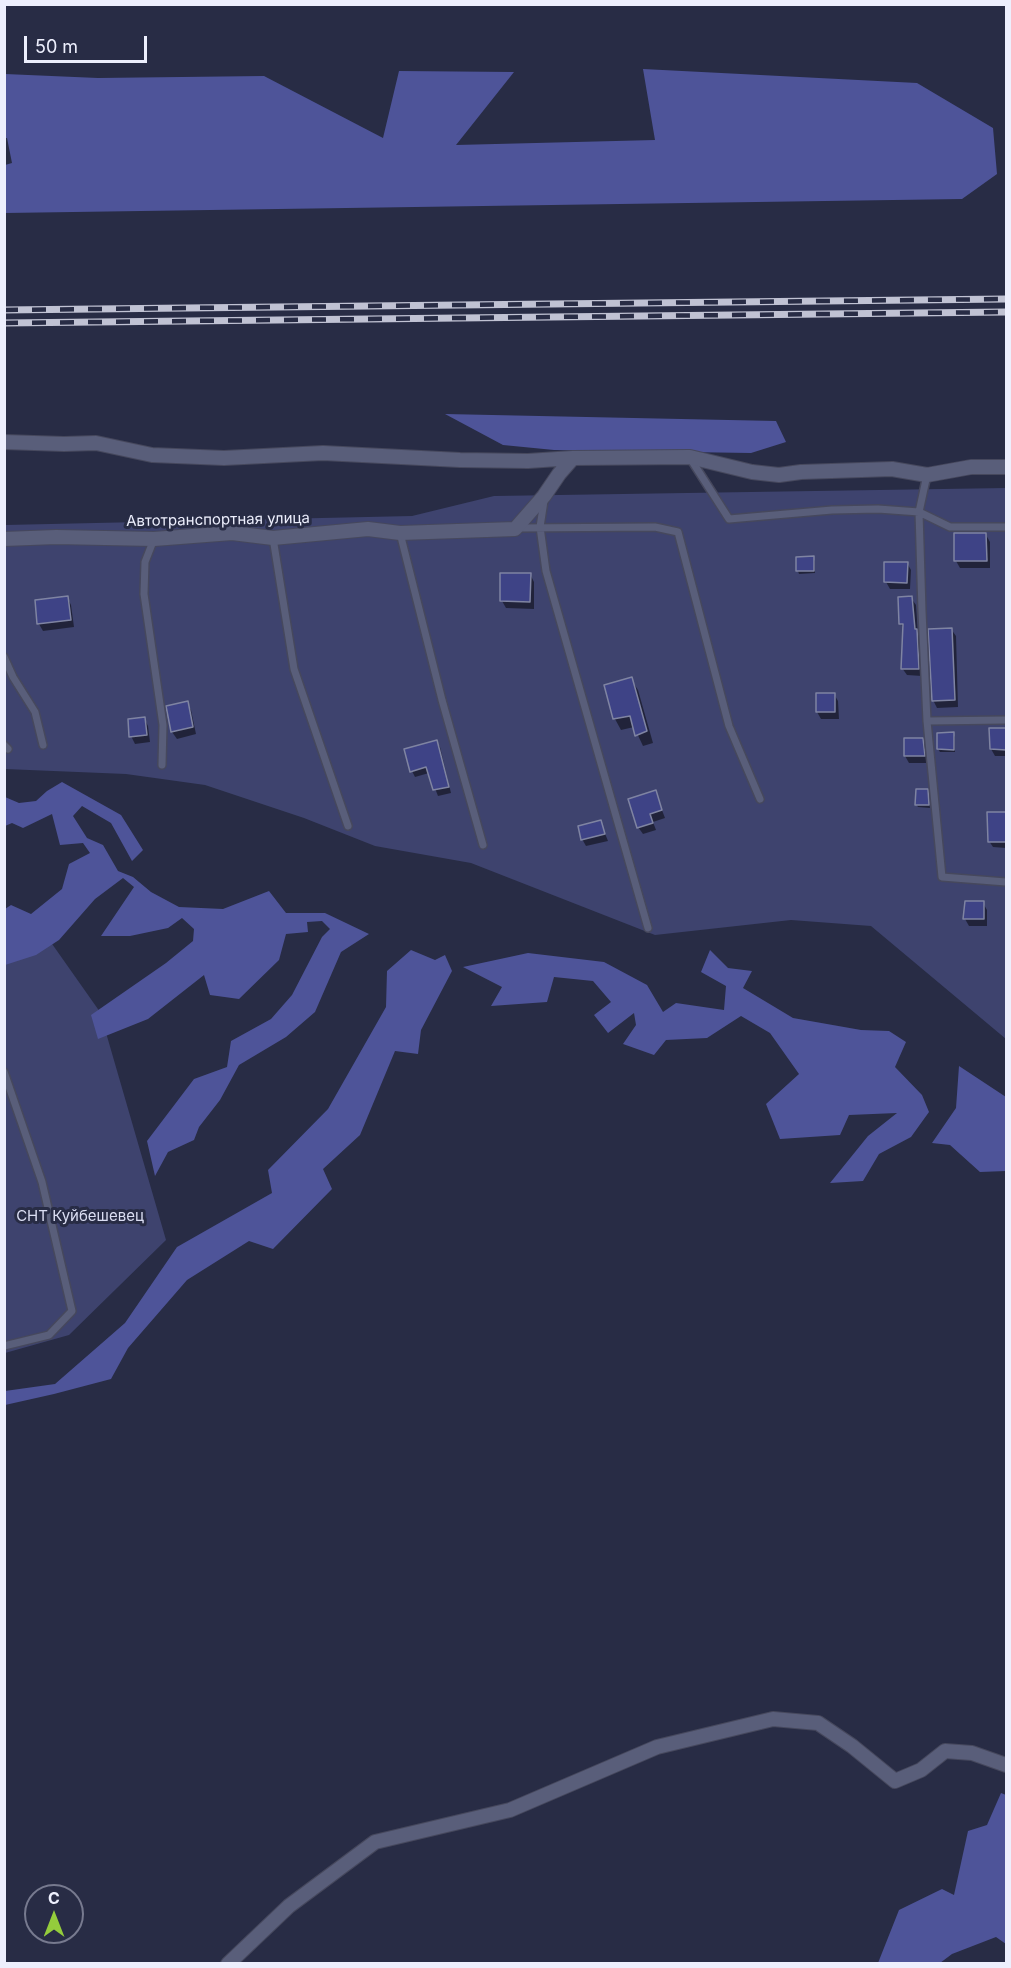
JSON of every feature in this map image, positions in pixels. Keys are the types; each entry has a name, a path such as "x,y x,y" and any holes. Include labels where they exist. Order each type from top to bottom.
{"street":[{"path":"4,442 96,443 152,455 224,458 322,453 528,461 573,458 690,458 752,472 779,475 801,472 891,470 927,476 971,467 1006,467"},
{"path":"515,529 573,458"},
{"name":"Автотранспортная улица","path":"4,539 56,537 154,540 232,533 273,538 368,529 400,534 515,529"},
{"path":"228,1964 289,1906 375,1842 510,1810 657,1747 773,1719 818,1723 852,1746 895,1781 921,1770 945,1751 972,1753 1006,1765"}],"lane":[{"path":"690,458 729,519 832,510 878,509 919,512 950,528 1006,527"},
{"path":"927,476 919,512 927,721 942,877 1006,882"},
{"path":"544,496 540,528 546,571 648,928"},
{"path":"515,529 655,527 678,532 729,726 760,799"},
{"path":"400,534 442,700 483,845"},
{"path":"273,538 294,669 348,826"},
{"path":"154,540 145,562 144,594 163,725 162,765"},
{"path":"4,657 13,677 35,712 43,745"},
{"path":"927,721 1006,720"},
{"path":"4,1071 42,1182 72,1311 49,1335 4,1346"}],"green space":[{"path":"1006,488 1006,1039 871,926 791,920 655,935 471,863 375,846 304,818 205,785 126,774 5,769 5,525 412,516 494,496"},
{"name":"СНТ Куйбешевец","path":"50,941 100,1012 166,1240 69,1335 5,1353 5,946"}],"shaded area":[{"path":"643,69 917,83 993,128 997,174 962,199 5,213 5,165 12,163 7,138 5,138 5,74 98,78 264,76 383,138 399,71 514,72 456,145 655,140"},
{"path":"445,414 776,421 786,442 751,453 554,450 503,445"},
{"path":"62,782 121,815 143,850 132,861 111,823 82,806 73,816 87,838 103,845 118,871 133,877 151,892 179,907 223,909 269,891 286,913 325,913 369,934 341,952 315,1012 286,1037 239,1065 220,1100 199,1127 194,1140 168,1152 155,1176 147,1141 194,1079 227,1067 231,1041 271,1019 292,995 322,937 330,929 322,921 307,922 308,932 286,934 279,960 239,999 210,995 204,975 148,1019 98,1039 91,1015 166,963 193,941 194,929 182,918 168,928 130,936 101,936 134,887 123,878 95,899 59,940 36,955 5,965 5,909 11,905 31,914 62,889 69,864 90,853 83,843 60,845 52,814 23,828 12,823 5,826 5,797 19,803 36,801"},
{"path":"411,950 435,960 445,955 452,971 421,1030 418,1054 395,1051 360,1135 323,1169 332,1189 273,1249 249,1241 187,1280 128,1348 111,1379 5,1405 5,1391 55,1384 125,1323 177,1247 272,1193 268,1170 328,1109 386,1007 387,971"},
{"path":"710,950 728,968 752,971 743,988 793,1018 861,1030 889,1031 906,1042 895,1067 922,1095 929,1112 911,1137 879,1154 863,1181 830,1183 868,1136 897,1113 849,1115 840,1135 780,1139 766,1104 799,1074 770,1033 741,1016 707,1038 666,1040 654,1055 623,1044 636,1025 634,1013 608,1033 594,1015 611,1002 593,981 554,977 547,1002 491,1006 502,987 463,967 528,953 604,962 647,985 663,1012 676,1003 724,1010 726,986 701,972"},
{"path":"959,1066 1006,1097 1006,1171 980,1172 950,1145 932,1143 956,1108"},
{"path":"1001,1793 1006,1795 1006,1944 996,1937 952,1954 940,1963 878,1963 899,1910 942,1889 954,1895 968,1831 987,1825"}],"building":[{"path":"954,533 986,533 987,561 954,561"},
{"path":"814,556 814,571 796,571 796,557"},
{"path":"884,562 908,562 907,583 884,582"},
{"path":"500,573 531,573 530,602 500,601"},
{"path":"68,596 71,620 37,624 35,600"},
{"path":"912,596 915,629 917,629 919,669 901,669 903,624 899,624 898,597"},
{"path":"952,628 955,700 932,701 928,629"},
{"path":"632,677 647,731 635,736 630,716 613,719 604,685"},
{"path":"816,693 835,693 835,712 816,712"},
{"path":"188,701 193,727 171,732 166,706"},
{"path":"145,717 147,735 129,737 128,719"},
{"path":"989,728 1006,728 1006,750 990,749"},
{"path":"954,732 954,750 937,749 937,733"},
{"path":"904,738 923,738 925,756 904,756"},
{"path":"437,740 449,787 433,790 426,767 410,772 404,749"},
{"path":"916,789 928,789 929,805 915,805"},
{"path":"656,790 662,810 650,814 653,823 637,828 628,799"},
{"path":"987,812 1006,812 1006,842 988,842"},
{"path":"601,820 605,834 581,840 578,826"},
{"path":"965,901 984,901 984,919 963,919"}],"railway":[{"path":"4,310 1006,299"},
{"path":"4,323 1006,312"}]}
